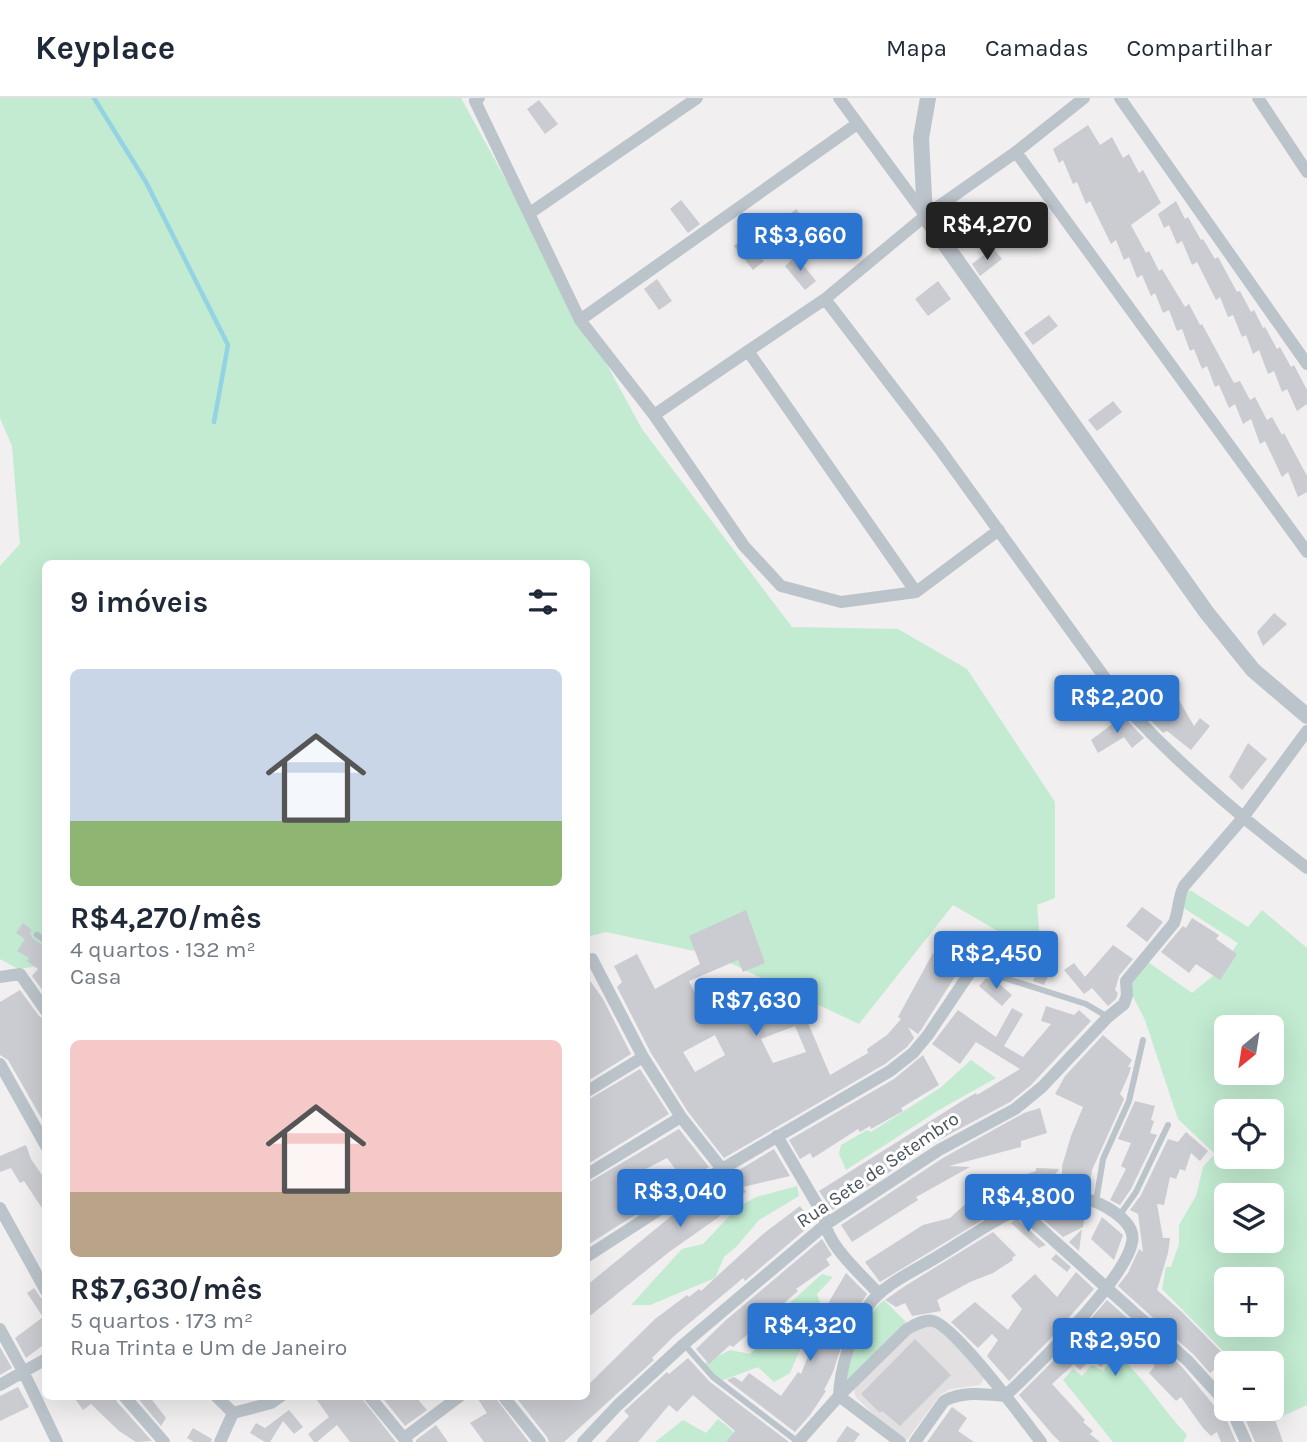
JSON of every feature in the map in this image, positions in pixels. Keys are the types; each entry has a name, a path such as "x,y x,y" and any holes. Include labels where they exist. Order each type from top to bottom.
{"street":[{"path":"479,98 475,101 580,320 654,415 744,546 781,586 841,602 916,592 999,530"},
{"path":"530,212 697,98"},
{"path":"839,98 1207,613 1253,670 1307,716"},
{"path":"925,216 921,138 928,98"},
{"path":"654,415 825,299 925,216 1016,152 1084,98"},
{"path":"1120,98 1307,364"},
{"path":"1258,98 1307,172"},
{"path":"580,320 857,124"},
{"path":"1016,152 1307,552"},
{"path":"825,299 999,530 1126,707 1242,819 1307,868"},
{"path":"748,351 916,592"},
{"name":"Rua Sete de Setembro","path":"583,1442 618,1405 684,1344 825,1225 939,1150 1014,1109 1042,1087 1108,1017 1124,1004 1127,995 1126,981 1174,923 1184,886 1242,819 1307,731"},
{"path":"592,959 643,1056 681,1117 722,1169"},
{"path":"590,1254 722,1169 864,1088 913,1053 973,968"},
{"path":"0,977 20,974 42,1005"},
{"path":"590,1089 643,1056"},
{"path":"0,1064 42,1139"},
{"path":"590,1173 681,1117"},
{"path":"777,1136 825,1218 825,1225 833,1242 879,1294"},
{"path":"839,1396 840,1378 862,1315 879,1294 996,1221 1043,1200 1062,1196 1096,1203 1129,1225 1133,1238 1129,1254 1106,1287 1044,1360 1005,1396 976,1393 951,1397 944,1401 915,1442"},
{"path":"0,1208 42,1284"},
{"path":"1020,1210 1188,1361 1214,1390"},
{"path":"798,1442 839,1396 907,1329 920,1322 932,1321 944,1326 990,1376 1041,1442"},
{"path":"0,1329 57,1442"},
{"path":"0,1385 42,1362"},
{"path":"839,1396 900,1442"},
{"path":"127,1400 164,1442"},
{"path":"220,1400 233,1413"},
{"path":"233,1413 275,1400"},
{"path":"372,1400 405,1440 455,1400"},
{"path":"506,1400 540,1442"},
{"path":"220,1442 233,1413"},
{"path":"1236,1421 1246,1442"}],"lane":[{"path":"37,935 42,938"},
{"path":"973,968 1086,1004 1108,1017"},
{"path":"1096,1203 1102,1159 1129,1101 1143,1040"},
{"path":"1119,1216 1136,1192 1168,1125"},
{"path":"684,1344 713,1377 798,1442"}],"shaded area":[{"path":"932,1325 941,1329 985,1376 980,1385 950,1389 940,1395 906,1441 883,1424 856,1397 855,1386 910,1331"}],"green space":[{"path":"0,98 461,98 642,429 792,627 898,629 967,669 1055,802 1055,898 1037,905 1041,956 953,905 859,1024 713,955 606,932 590,936 590,560 42,560 42,965 18,969 0,959 0,566 20,544 12,446 0,418"},
{"path":"1190,890 1248,927 1262,910 1307,948 1307,1405 1284,1416 1284,1351 1223,1351 1162,1289 1166,1267 1171,1267 1179,1244 1179,1225 1196,1196 1203,1167 1214,1155 1214,1169 1284,1169 1284,1099 1214,1099 1214,1153 1178,1119 1145,1020 1126,983 1145,960 1192,993 1220,970 1238,943 1179,905"},
{"path":"971,1060 996,1078 939,1110 846,1170 839,1154 841,1145 867,1130 871,1132 940,1088"},
{"path":"797,1186 799,1196 759,1220 724,1257 715,1278 650,1305 631,1305 682,1249 703,1244 737,1208 756,1197"},
{"path":"822,1274 833,1277 817,1294 820,1303 790,1373 774,1382 758,1367 718,1382 701,1365 730,1350 750,1354 763,1341 758,1323 781,1311"},
{"path":"884,1300 906,1322 845,1384 854,1349 863,1328 875,1308"},
{"path":"1116,1353 1187,1435 1183,1442 1113,1442 1063,1380 1073,1369 1082,1376 1092,1365 1103,1371"},
{"path":"718,1419 734,1432 727,1442 655,1442 683,1420 706,1433"}],"building":[{"path":"539,100 558,124 545,134 527,109"},
{"path":"1088,125 1100,145 1112,137 1123,158 1129,154 1139,173 1143,170 1161,203 1131,225 1146,253 1149,251 1159,271 1162,269 1185,307 1189,304 1234,383 1240,381 1250,400 1255,397 1267,420 1272,417 1282,435 1284,433 1307,476 1307,492 1298,497 1288,472 1282,477 1265,441 1260,444 1251,419 1243,424 1235,404 1229,408 1219,385 1215,387 1207,366 1202,369 1194,349 1190,351 1182,329 1177,331 1169,310 1163,313 1155,293 1151,296 1142,275 1137,278 1129,257 1124,260 1116,240 1111,244 1090,201 1086,204 1077,182 1073,184 1063,160 1059,163 1053,149"},
{"path":"681,200 700,224 688,233 670,209"},
{"path":"1176,201 1185,219 1188,217 1215,259 1218,257 1237,292 1240,291 1251,312 1254,310 1277,349 1280,347 1291,367 1294,365 1307,390 1307,404 1297,411 1287,389 1282,392 1274,371 1268,374 1259,350 1253,354 1246,335 1242,337 1233,315 1228,317 1220,297 1216,300 1197,262 1192,265 1182,241 1177,244 1169,225 1164,228 1158,214"},
{"path":"796,209 816,234 805,243 785,218"},
{"path":"745,237 764,261 753,270 734,246"},
{"path":"993,248 1002,259 980,276 972,264"},
{"path":"796,256 816,281 805,290 785,266"},
{"path":"657,279 672,301 659,310 644,289"},
{"path":"938,281 951,299 928,316 915,299"},
{"path":"1049,315 1058,326 1033,345 1024,333"},
{"path":"1113,401 1122,412 1097,431 1088,420"},
{"path":"1274,613 1287,624 1263,646 1257,632"},
{"path":"1176,695 1194,726 1200,718 1210,726 1191,750 1167,731 1163,733 1144,713"},
{"path":"1123,716 1144,738 1132,748 1124,737 1098,753 1091,740"},
{"path":"1248,743 1267,759 1242,790 1229,777"},
{"path":"1142,907 1163,922 1147,942 1126,926"},
{"path":"746,910 765,963 743,972 738,960 689,981 702,1009 738,988 746,1003 780,989 786,1003 798,999 830,1075 868,1053 867,1049 887,1035 901,1019 898,1017 933,953 941,956 952,931 968,939 960,949 965,954 961,967 921,1030 918,1034 908,1027 914,1038 907,1047 885,1064 724,1158 688,1112 651,1053 617,987 622,982 614,966 637,954 655,989 700,964 689,936","holes":["795,1026 806,1052 773,1063 761,1039","715,1035 725,1055 695,1072 683,1052"]},
{"path":"1192,918 1219,935 1216,939 1237,954 1220,980 1196,964 1189,973 1161,952 1183,926 1186,928"},
{"path":"23,923 32,930 30,933 33,939 42,945 42,990 32,976 38,969 27,961 29,958 17,951 25,939 16,933"},
{"path":"1010,944 1019,952 1006,968 995,963"},
{"path":"1113,945 1133,959 1119,976 1115,990 1118,993 1116,999 1108,1006 1092,988 1084,994 1064,970 1074,963 1085,977"},
{"path":"1045,954 1056,960 1044,985 1033,981"},
{"path":"986,978 997,982 1012,995 1002,1006 979,986"},
{"path":"590,981 603,999 631,1054 590,1080"},
{"path":"20,990 42,1018 42,1119 8,1060 0,1055 0,1002"},
{"path":"1046,1006 1074,1015 1079,1010 1091,1021 1031,1085 1010,1102 935,1142 832,1210 819,1191 967,1098 976,1093 977,1095 1020,1069 976,1042 960,1064 932,1044 958,1010 996,1037 1012,1008 1023,1014 1004,1046 1023,1057 1051,1024 1041,1021"},
{"path":"1103,1035 1132,1060 1120,1094 1124,1099 1092,1170 1089,1189 1062,1174 1071,1136 1083,1107 1055,1094 1065,1076"},
{"path":"923,1055 939,1085 901,1108 903,1111 871,1129 870,1126 860,1132 858,1129 813,1158 810,1153 800,1159 789,1140 894,1079"},
{"path":"640,1069 669,1114 590,1163 590,1099"},
{"path":"1135,1101 1155,1106 1150,1133 1157,1135 1131,1189 1120,1205 1110,1200 1126,1169 1121,1166 1131,1143 1118,1139"},
{"path":"1040,1108 1047,1133 1021,1141 1021,1147 949,1166 970,1167 916,1197 918,1200 852,1242 841,1225 943,1158 1024,1113"},
{"path":"679,1129 709,1167 685,1182 667,1158 638,1173 657,1201 590,1243 590,1182"},
{"path":"1186,1132 1208,1151 1200,1161 1191,1153 1185,1171 1180,1169 1176,1179 1170,1177 1164,1205 1157,1204 1163,1238 1170,1238 1157,1290 1220,1351 1214,1351 1214,1370 1210,1373 1118,1286 1128,1273 1139,1249 1143,1252 1138,1214 1130,1210 1141,1195 1168,1139 1178,1142"},
{"path":"26,1145 31,1159 42,1175 42,1208 24,1181 20,1183 11,1168 0,1172 0,1156"},
{"path":"774,1149 790,1176 743,1187 746,1192 730,1201 733,1205 590,1316 590,1283 697,1198 696,1196"},
{"path":"1036,1168 1059,1169 1055,1175 1068,1187 1041,1191 1007,1205 880,1282 865,1262 923,1225 950,1218 972,1198 969,1194 1036,1171"},
{"path":"1061,1205 1086,1208 1083,1227 1063,1237 1035,1212"},
{"path":"800,1206 813,1223 745,1281 743,1278 674,1336 652,1358 654,1360 564,1442 549,1442 518,1400 590,1400 590,1383 655,1319 687,1295 689,1297 699,1289 701,1291 763,1234"},
{"path":"1102,1217 1123,1235 1114,1260 1091,1239"},
{"path":"1017,1219 1046,1245 1039,1248 1011,1223"},
{"path":"1082,1229 1079,1251 1069,1242"},
{"path":"993,1232 1016,1255 1013,1260 993,1273 937,1300 941,1311 912,1316 905,1303 896,1307 885,1300 905,1286"},
{"path":"822,1239 832,1255 826,1259 830,1265 796,1289 798,1291 709,1364 696,1349 726,1320"},
{"path":"1056,1254 1071,1267 1067,1272 1051,1259"},
{"path":"1076,1272 1094,1289 1009,1381 987,1356 998,1340 992,1334 978,1348 951,1322 975,1302 1008,1330 1022,1309 1011,1296 1035,1274 1057,1297"},
{"path":"846,1273 867,1294 849,1323 833,1372 824,1390 826,1391 795,1432 727,1380 734,1377 742,1382 749,1373 781,1396 798,1372 801,1374 830,1300"},
{"path":"34,1288 42,1298 42,1316 27,1293"},
{"path":"1107,1300 1182,1367 1214,1405 1214,1421 1227,1421 1236,1442 1221,1442 1217,1432 1211,1436 1181,1397 1176,1401 1149,1373 1155,1366 1124,1338 1101,1367 1091,1359 1080,1370 1074,1364 1052,1384 1085,1420 1083,1422 1093,1431 1090,1434 1100,1442 1060,1442 1019,1395 1063,1351"},
{"path":"42,1318 42,1346 26,1358 15,1338"},
{"path":"915,1339 951,1375 900,1426 882,1411 880,1413 861,1394"},
{"path":"0,1347 12,1368 0,1375"},
{"path":"688,1358 710,1382 789,1442 726,1442 735,1431 693,1395 677,1412 669,1405 638,1442 605,1442 629,1416 624,1411 667,1372 669,1374"},
{"path":"18,1387 29,1407 0,1421 0,1396"},
{"path":"76,1400 116,1400 152,1441 136,1442 119,1431 91,1404 83,1410"},
{"path":"139,1400 152,1400 166,1418 161,1426"},
{"path":"317,1400 363,1400 396,1442 350,1442 337,1425 314,1442 308,1434 329,1417"},
{"path":"384,1400 418,1400 427,1410 405,1426"},
{"path":"479,1400 497,1400 529,1442 484,1442 470,1423 487,1413"},
{"path":"952,1407 967,1418 958,1431 974,1442 927,1442"},
{"path":"289,1410 303,1427 294,1434 283,1421 270,1442 250,1433 256,1423 265,1428"},
{"path":"1246,1421 1275,1421 1283,1442 1255,1442"},
{"path":"436,1425 448,1442 416,1442 416,1440"},
{"path":"847,1426 860,1434 854,1442 836,1442"},
{"path":"193,1428 212,1439 211,1442 194,1442 187,1438"}],"waterway":[{"path":"94,98 146,182 228,345 214,422"}]}
